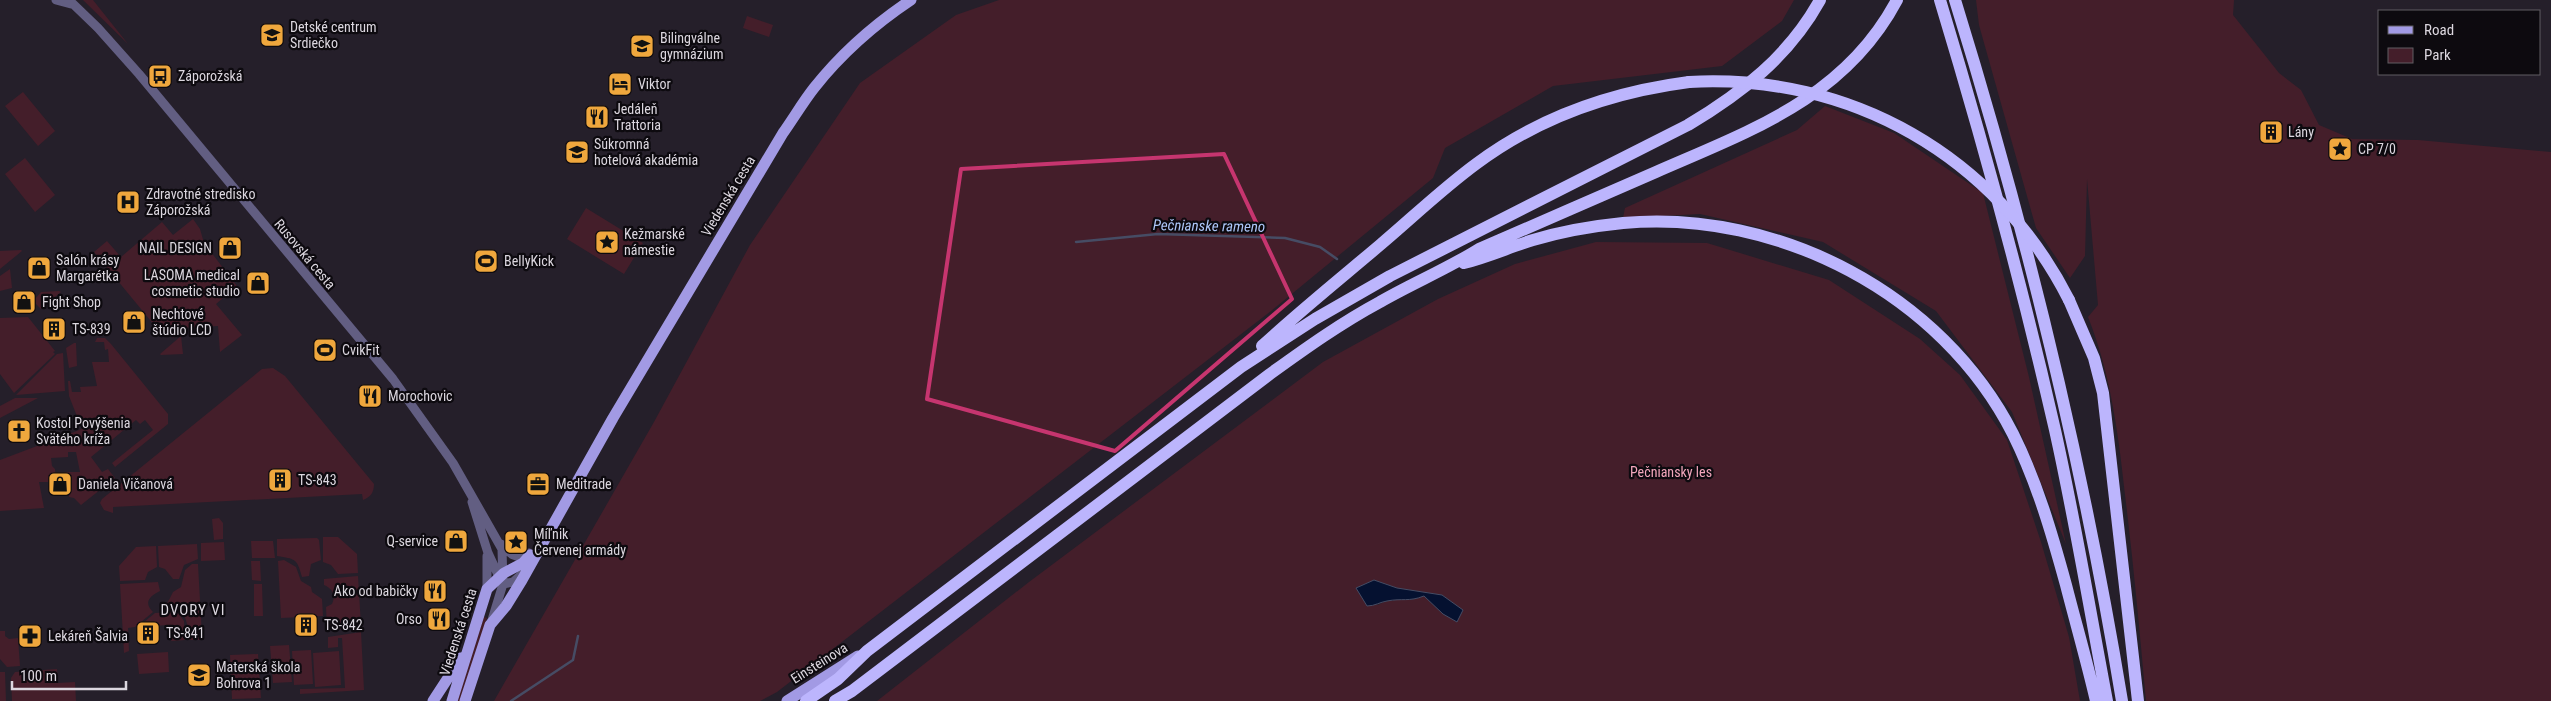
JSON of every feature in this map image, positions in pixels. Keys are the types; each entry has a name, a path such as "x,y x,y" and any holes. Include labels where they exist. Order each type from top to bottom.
{"highway":[{"path":"806,701 838,679 866,651 1241,367 1367,288 1708,113 1745,88 1772,64 1792,41 1820,0"},
{"path":"835,701 852,691 1285,363 1380,302 1452,266 1479,249 1788,112 1823,88 1855,60 1879,30 1897,0"},
{"path":"1940,0 1994,182 2036,347 2084,572 2107,701"},
{"path":"1955,0 2007,180 2048,336 2101,581 2122,701"},
{"path":"1963,0 1968,40"},
{"path":"1241,367 1279,330 1452,183 1500,148 1530,130 1581,107 1641,89 1689,82 1732,81 1794,88 1840,100 1904,128 1959,165 2004,208 2045,258 2069,300 2094,358 2104,392 2138,701"},
{"path":"1452,266 1573,230 1626,223 1704,224 1769,238 1807,250 1862,277 1896,300 1938,334 1963,359 1988,392 2012,431 2028,466 2052,534 2096,701"}],"main road":[{"name":"Viedenská cesta","path":"465,701 490,625 506,606 544,538 783,133 813,89 864,36 911,0"},
{"name":"Viedenská cesta","path":"452,701 487,589 524,563 544,538"},
{"path":"433,701 469,646"},
{"name":"Einsteinova","path":"787,701 831,671 866,651"},
{"path":"469,689 472,701"},
{"path":"842,701 852,691"}],"street":[{"name":"Rusovská cesta","path":"56,0 70,2 98,28 139,74 393,380 441,445 499,542 516,557 522,557 532,552"},
{"name":"Rusovská cesta","path":"467,486 488,553 502,578"},
{"name":"Rusovská cesta","path":"490,625 502,578 499,542"},
{"name":"Rusovská cesta","path":"487,589 488,553"},
{"path":"502,578 514,582 530,565"}],"highlighted area":[{"path":"1224,154 1292,299 1115,451 927,399 961,169"}],"green space":[{"path":"83,0 93,0 128,44"},
{"path":"999,0 1794,0 1782,21 1722,66 1553,86 1445,148 1433,178 1271,311 777,692 760,701 494,701 654,422 750,245 860,83 956,15"},
{"path":"1976,0 2234,0 2233,15 2279,73 2301,90 2319,125 2352,139 2418,140 2551,152 2551,701 2146,701 2132,552 2117,432 2109,386 2088,317 2098,305 2087,179 2085,256 2070,278 2036,228 1979,25"},
{"path":"747,16 773,25 769,37 743,28"},
{"path":"23,92 55,131 38,146 5,106"},
{"path":"1825,106 1894,133 1983,193 2029,377 2066,544 2012,412 1936,311 1823,242 1700,214 1623,218 1625,208 1797,130"},
{"path":"25,158 55,195 35,212 5,174"},
{"name":"Kežmarské námestie","path":"586,208 643,243 624,274 567,239"},
{"path":"193,219 200,229 204,243 237,286 216,304 242,335 220,352 218,326 185,328 173,338 160,322 155,326 94,252 107,241 121,257 162,222 173,235"},
{"name":"Pečniansky les","path":"1596,242 1707,243 1829,280 1920,339 1960,375 2007,440 2041,542 2069,637 2080,701 877,701 1029,582 1323,362 1438,299 1515,264","holes":["1374,580 1397,588 1442,595 1456,607 1443,614 1424,596 1388,601 1378,605 1362,596 1356,588"]},
{"path":"0,251 22,251 0,269"},
{"path":"10,269 12,288 0,291 0,276"},
{"path":"41,292 61,292 41,309 36,304 35,299"},
{"path":"28,317 55,351 53,352 55,354 14,393 0,374 0,318"},
{"path":"181,336 183,354 160,354"},
{"path":"97,338 105,338 111,344 168,414 168,424 115,467 112,463 153,430 145,420 140,424 136,420 91,457 102,472 108,469 115,478 81,505 74,498 69,497 68,489 65,485 64,472 80,472 76,452 68,452 68,457 51,458 52,466 55,469 56,482 39,482 44,508 0,511 0,460 82,429 69,396 68,381 70,381 72,392 81,392 80,387 97,386 92,362 109,362 108,349 105,350 104,342 95,342"},
{"path":"76,343 77,366 69,368 66,348"},
{"path":"63,353 65,391 16,395 57,354"},
{"path":"273,368 285,376 374,484 373,492 370,496 363,500 362,494 113,507 113,513 104,510 100,503 102,499 262,369"},
{"path":"15,398 38,398 0,418 0,406"},
{"path":"219,518 223,523 223,539 214,540 212,519"},
{"path":"323,537 338,537 357,554 358,573 338,574 331,565 323,562"},
{"path":"317,538 319,540 321,560 311,564 309,576 302,577 299,566 294,560 277,556 277,539"},
{"path":"251,541 273,541 275,558 252,558"},
{"path":"224,542 225,560 201,561 201,543"},
{"path":"197,544 198,559 184,565 179,579 173,579 165,569 159,567 158,546"},
{"path":"156,546 157,567 148,572 145,580 120,581 119,566 136,547"},
{"path":"284,560 296,567 301,581 311,587 312,592 322,599 323,616 281,618 278,561"},
{"path":"251,561 260,561 261,581 252,580"},
{"path":"192,564 198,564 201,640 188,640 187,623 182,612 179,609 163,610 162,604 168,602 173,592 181,587 185,570"},
{"path":"358,576 361,626 359,628 327,630 326,607 332,604 334,595 330,588 324,585 324,579"},
{"path":"158,582 160,591 153,595 148,602 153,612 135,627 128,628 129,651 124,653 120,584"},
{"path":"254,584 262,584 263,616 254,616"},
{"path":"155,613 178,613 184,621 185,640 172,641 169,639 168,625 138,627"},
{"path":"484,617 487,618 460,701 457,701"},
{"path":"0,631 5,631 5,636 9,639 18,638 20,666 7,667 0,659"},
{"path":"361,632 364,690 300,694 300,689 345,688 342,638 338,638 338,647 328,648 328,637"},
{"path":"289,645 292,682 273,683 270,646"},
{"path":"311,650 313,684 294,685 292,651"},
{"path":"339,651 341,685 315,687 313,653"},
{"path":"168,652 169,672 139,674 137,654"},
{"path":"258,654 261,698 232,699 230,655"},
{"path":"57,669 58,683 75,682 76,701 12,701 11,678 15,672"},
{"path":"0,672 5,672 6,701 0,701"}],"water":[{"path":"1374,580 1397,588 1442,595 1463,610 1457,622 1443,614 1424,596 1367,606 1356,588"}],"waterway":[{"name":"Pečnianske rameno","path":"1076,242 1158,234 1285,238 1320,247 1337,259"},
{"name":"Pečnianske rameno","path":"511,701 573,660 578,636"}],"place":[{"name":"Detské centrum Srdiečko","path":"272,35"},
{"name":"Bilingválne gymnázium","path":"642,46"},
{"name":"Záporožská","path":"160,76"},
{"name":"Viktor","path":"620,84"},
{"name":"Jedáleň Trattoria","path":"597,117"},
{"name":"Lány","path":"2271,132"},
{"name":"CP 7/0","path":"2340,149"},
{"name":"Súkromná hotelová akadémia","path":"577,152"},
{"name":"Zdravotné stredisko Záporožská","path":"128,202"},
{"name":"Kežmarské námestie","path":"607,242"},
{"name":"NAIL DESIGN","path":"230,248"},
{"name":"BellyKick","path":"486,261"},
{"name":"Salón krásy Margarétka","path":"39,268"},
{"name":"LASOMA medical cosmetic studio","path":"258,283"},
{"name":"Fight Shop","path":"24,302"},
{"name":"Nechtové štúdio LCD","path":"134,322"},
{"name":"TS-839","path":"54,329"},
{"name":"CvikFit","path":"325,350"},
{"name":"Morochovic","path":"370,396"},
{"name":"Kostol Povýšenia Svätého kríža","path":"19,431"},
{"name":"TS-843","path":"280,480"},
{"name":"Daniela Vičanová","path":"60,484"},
{"name":"Meditrade","path":"538,484"},
{"name":"Q-service","path":"456,541"},
{"name":"Míľnik Červenej armády","path":"516,542"},
{"name":"Ako od babičky","path":"435,591"},
{"name":"Orso","path":"439,619"},
{"name":"TS-842","path":"306,625"},
{"name":"TS-841","path":"148,633"},
{"name":"Lekáreň Šalvia","path":"30,636"},
{"name":"Materská škola Bohrova 1","path":"199,675"}],"district":[{"name":"DVORY VI","path":"193,610"}]}
